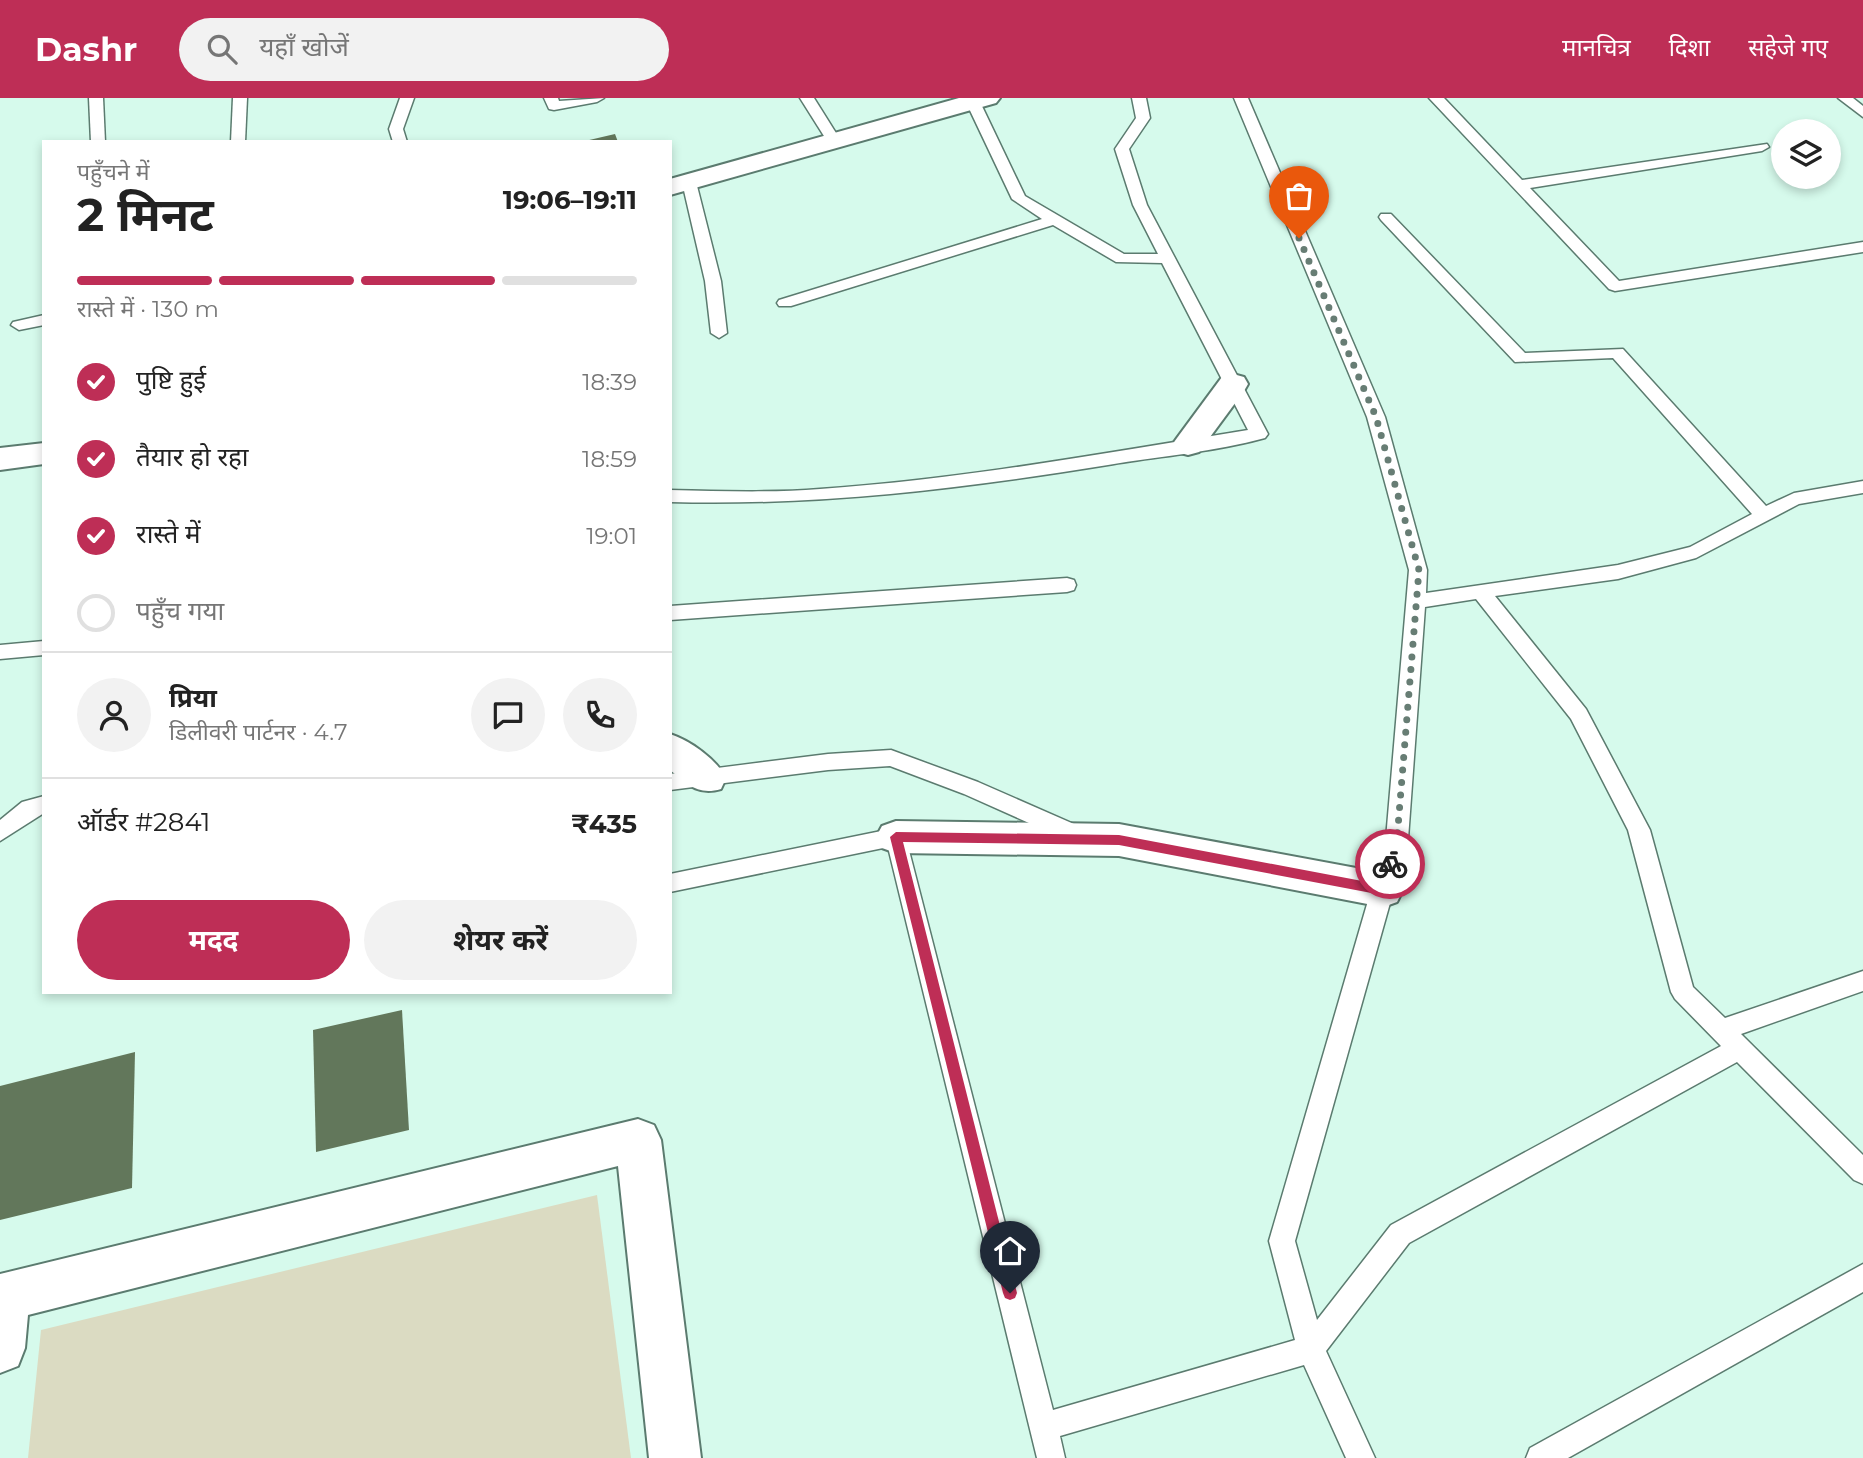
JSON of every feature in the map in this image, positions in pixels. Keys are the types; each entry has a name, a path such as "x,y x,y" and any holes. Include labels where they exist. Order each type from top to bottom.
{"street":[{"path":"679,184 980,100"},
{"path":"1188,445 1233,384"},
{"path":"0,459 42,453"},
{"path":"672,752 689,780"},
{"path":"896,837 1119,840 1382,890"},
{"path":"0,1348 3,1297 638,1140 675,1458"}],"lane":[{"path":"96,98 98,140"},
{"path":"238,140 240,98"},
{"path":"399,140 396,128 407,98"},
{"path":"551,98 554,106 597,98"},
{"path":"807,98 834,141"},
{"path":"672,496 718,499 888,491 1259,434 1140,205 1122,149 1143,118 1139,98"},
{"path":"1241,98 1376,417 1419,570 1397,839 1282,1241 1311,1349 1361,1458"},
{"path":"1438,98 1615,286 1863,247"},
{"path":"1845,98 1863,113"},
{"path":"980,100 1019,199 1121,259 1167,258"},
{"path":"1519,186 1762,147"},
{"path":"679,184 713,281 719,332"},
{"path":"1386,217 1521,358 1617,353 1764,515"},
{"path":"785,303 1055,220"},
{"path":"19,325 42,320"},
{"path":"1416,601 1618,572 1696,552 1794,499 1863,487"},
{"path":"672,613 1067,585"},
{"path":"1481,592 1579,714 1639,830 1683,992 1863,1172"},
{"path":"0,652 42,648"},
{"path":"689,780 828,762 891,758 971,788 1090,840"},
{"path":"0,832 30,808 42,805"},
{"path":"672,883 896,837 1051,1458"},
{"path":"1721,1030 1863,981"},
{"path":"1044,1427 1311,1349 1400,1234 1739,1049"},
{"path":"1540,1458 1863,1277"}],"green space":[{"path":"597,1195 631,1458 28,1458 41,1330"}],"building":[{"path":"615,134 617,140 589,140"},
{"path":"402,1010 409,1130 316,1152 313,1030"},
{"path":"135,1052 132,1188 0,1220 0,1086"}],"way so far":[{"path":"1299,238 1376,417 1419,570 1397,839 1390,864"}],"route":[{"path":"1010,1293 896,837 1119,840 1382,890 1390,864"}]}
